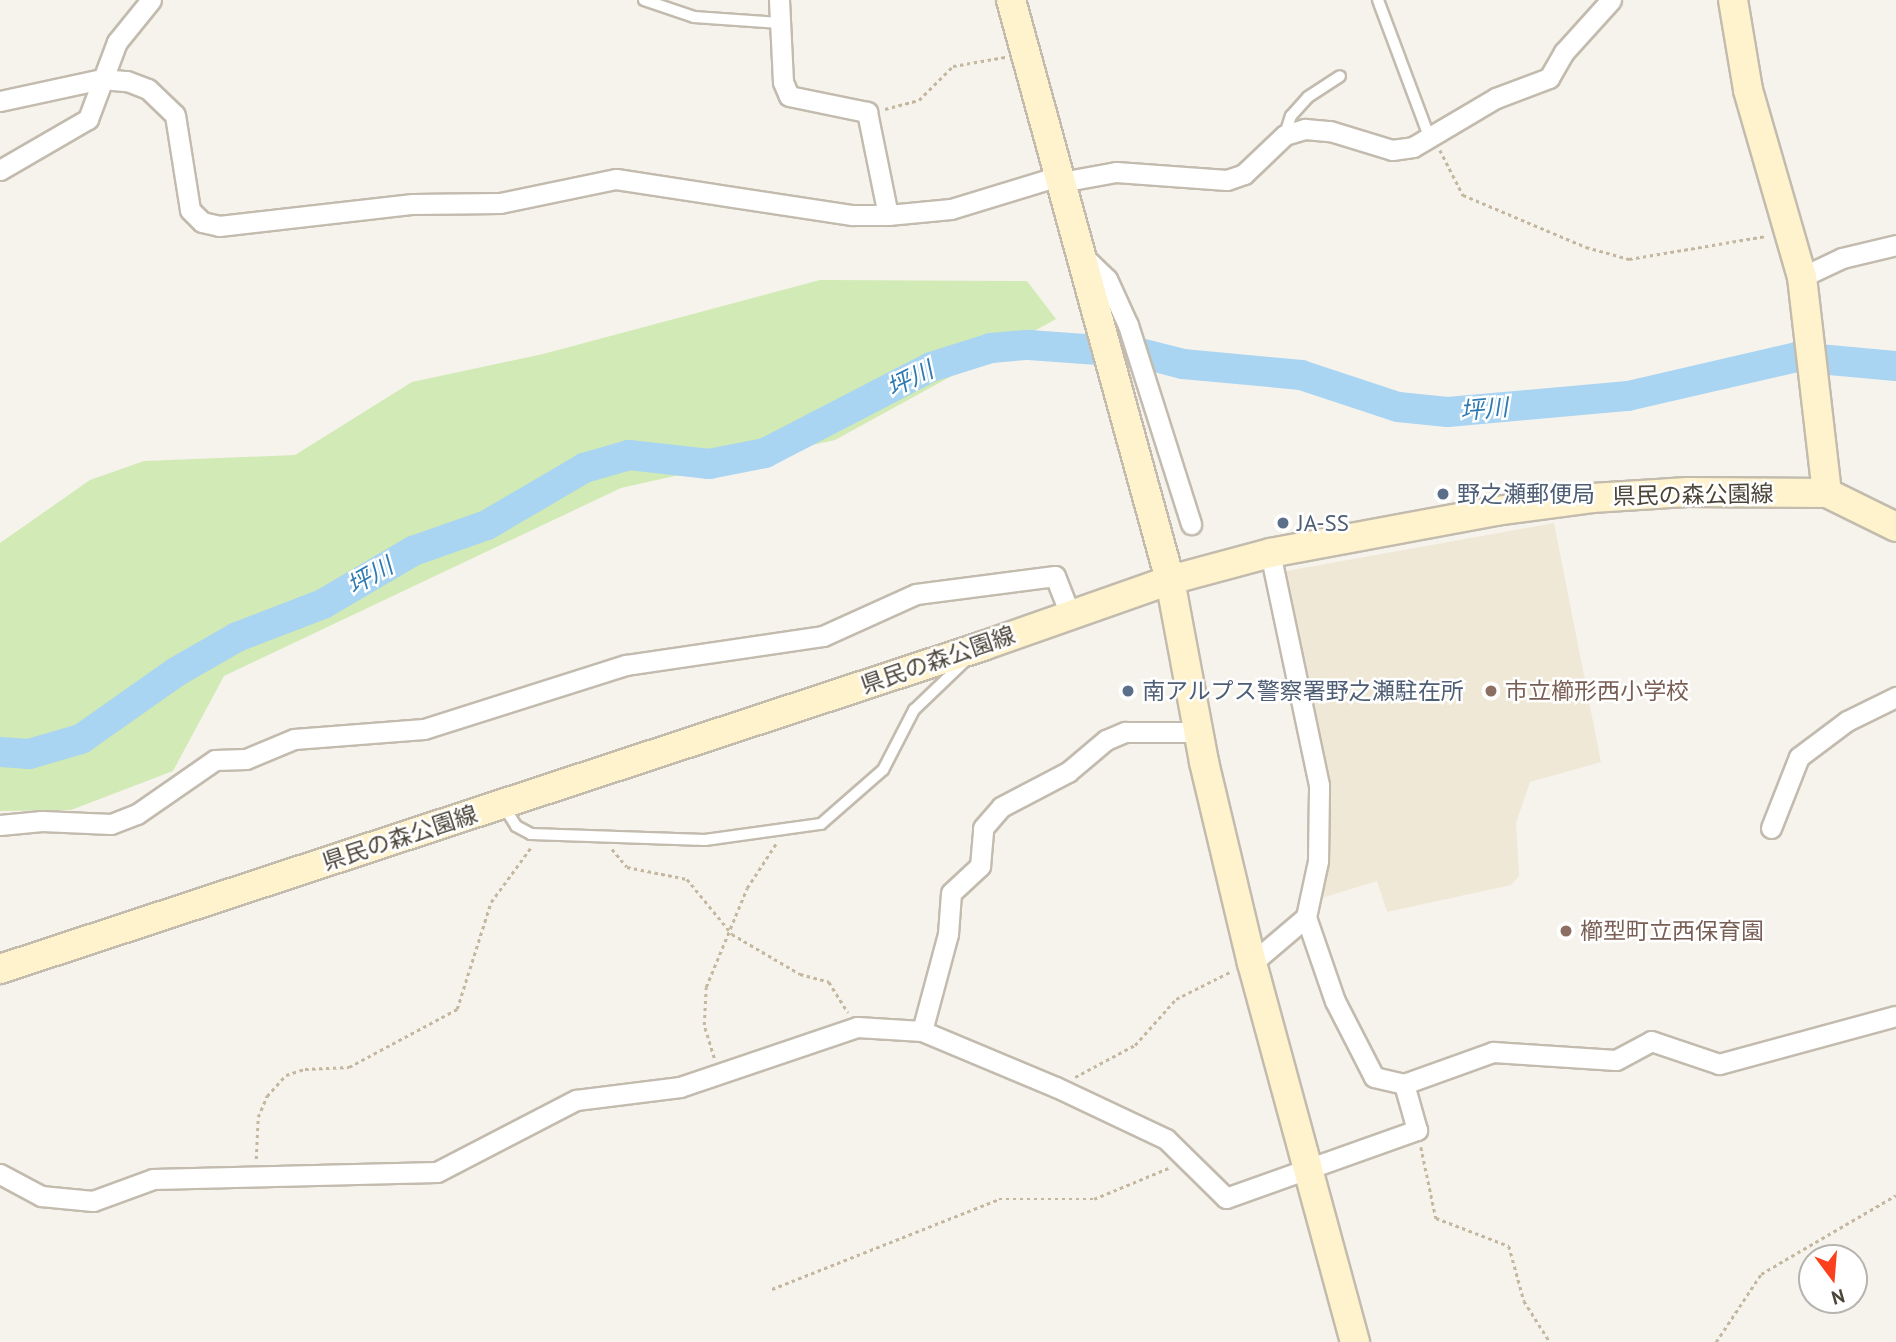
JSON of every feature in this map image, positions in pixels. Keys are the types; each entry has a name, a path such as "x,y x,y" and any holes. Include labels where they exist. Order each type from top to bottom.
{"main road":[{"path":"1011,0 1170,580 1198,732 1252,963 1305,1168 1355,1342"},
{"path":"1733,0 1748,90 1804,287 1818,386 1827,493"},
{"name":"県民の森公園線","path":"0,969 983,646 1170,580 1270,553 1592,498 1688,492 1827,493 1896,527"}],"street":[{"path":"0,170 88,119 117,42 151,0"},
{"path":"779,0 783,82 789,96 867,112 888,215"},
{"path":"0,101 102,79 127,81 167,102 175,115 190,210 202,222 219,226 413,204 500,203 616,180 852,215 888,215 951,209 1060,179 1116,172 1227,180 1244,174 1285,135 1305,129 1330,131 1392,150 1432,139 1496,98 1549,78 1564,52 1611,0"},
{"path":"1804,287 1842,258 1896,245"},
{"path":"1080,254 1107,279 1128,325 1191,524"},
{"path":"1270,553 1319,785 1318,861 1306,917 1335,1001 1374,1077 1404,1084 1493,1052 1616,1060 1651,1041 1719,1064 1896,1016"},
{"path":"0,825 42,821 111,824 137,814 215,760 246,759 294,739 424,729 626,666 823,636 916,594 1055,576 1070,614"},
{"path":"1771,828 1799,757 1847,721 1896,697"},
{"path":"922,1031 948,934 951,893 980,866 983,828 1001,807 1068,772 1106,740 1125,732 1198,732"},
{"path":"1252,963 1306,917"},
{"path":"0,1174 41,1196 93,1201 153,1178 256,1178 437,1172 576,1100 680,1087 857,1027 922,1031 1056,1087 1166,1139 1226,1198 1417,1130 1404,1084"}],"lane":[{"path":"644,0 694,17 780,23"},
{"path":"1378,0 1432,139"},
{"path":"1285,135 1292,116 1308,97 1340,76"},
{"path":"502,804 516,825 540,835 705,840 821,824 883,770 914,710 983,646"}],"path":[{"path":"867,112 919,100 953,66 1026,54"},
{"path":"1432,139 1463,195 1596,250 1629,259 1659,257 1737,238 1790,234"},
{"path":"719,1074 703,1011 706,987 732,934 747,888 784,831"},
{"path":"256,1178 258,1117 267,1096 286,1075 305,1069 349,1067 457,1009 491,902 540,835"},
{"path":"601,838 627,866 687,879 732,934 800,974 829,982 857,1027"},
{"path":"1056,1087 1135,1045 1176,999 1252,963"},
{"path":"1417,1130 1436,1218 1508,1246 1524,1301 1550,1342"},
{"path":"772,1289 999,1199 1094,1199 1165,1171 1184,1157"},
{"path":"1716,1342 1761,1274 1896,1195"}],"shaded area":[{"path":"1554,523 1601,762 1530,782 1516,823 1519,876 1511,885 1387,912 1377,881 1315,900 1326,848 1281,572"}],"green space":[{"path":"820,280 1027,281 1056,319 835,440 621,488 224,676 173,771 71,810 0,811 0,543 90,480 144,461 295,455 412,382 543,354"}],"waterway":[{"name":"坪川","path":"0,752 29,754 81,739 176,672 237,637 323,604 413,551 487,525 584,468 629,455 709,464 765,453 931,367 991,348 1029,345 1140,353 1183,364 1301,375 1398,407 1448,412 1628,396 1797,357 1896,366"}],"place":[{"name":"野之瀬郵便局","path":"1443,494"},
{"name":"JA-SS","path":"1283,523"},
{"name":"南アルプス警察署野之瀬駐在所","path":"1128,691"},
{"name":"市立櫛形西小学校","path":"1491,691"},
{"name":"櫛型町立西保育園","path":"1566,931"}]}
